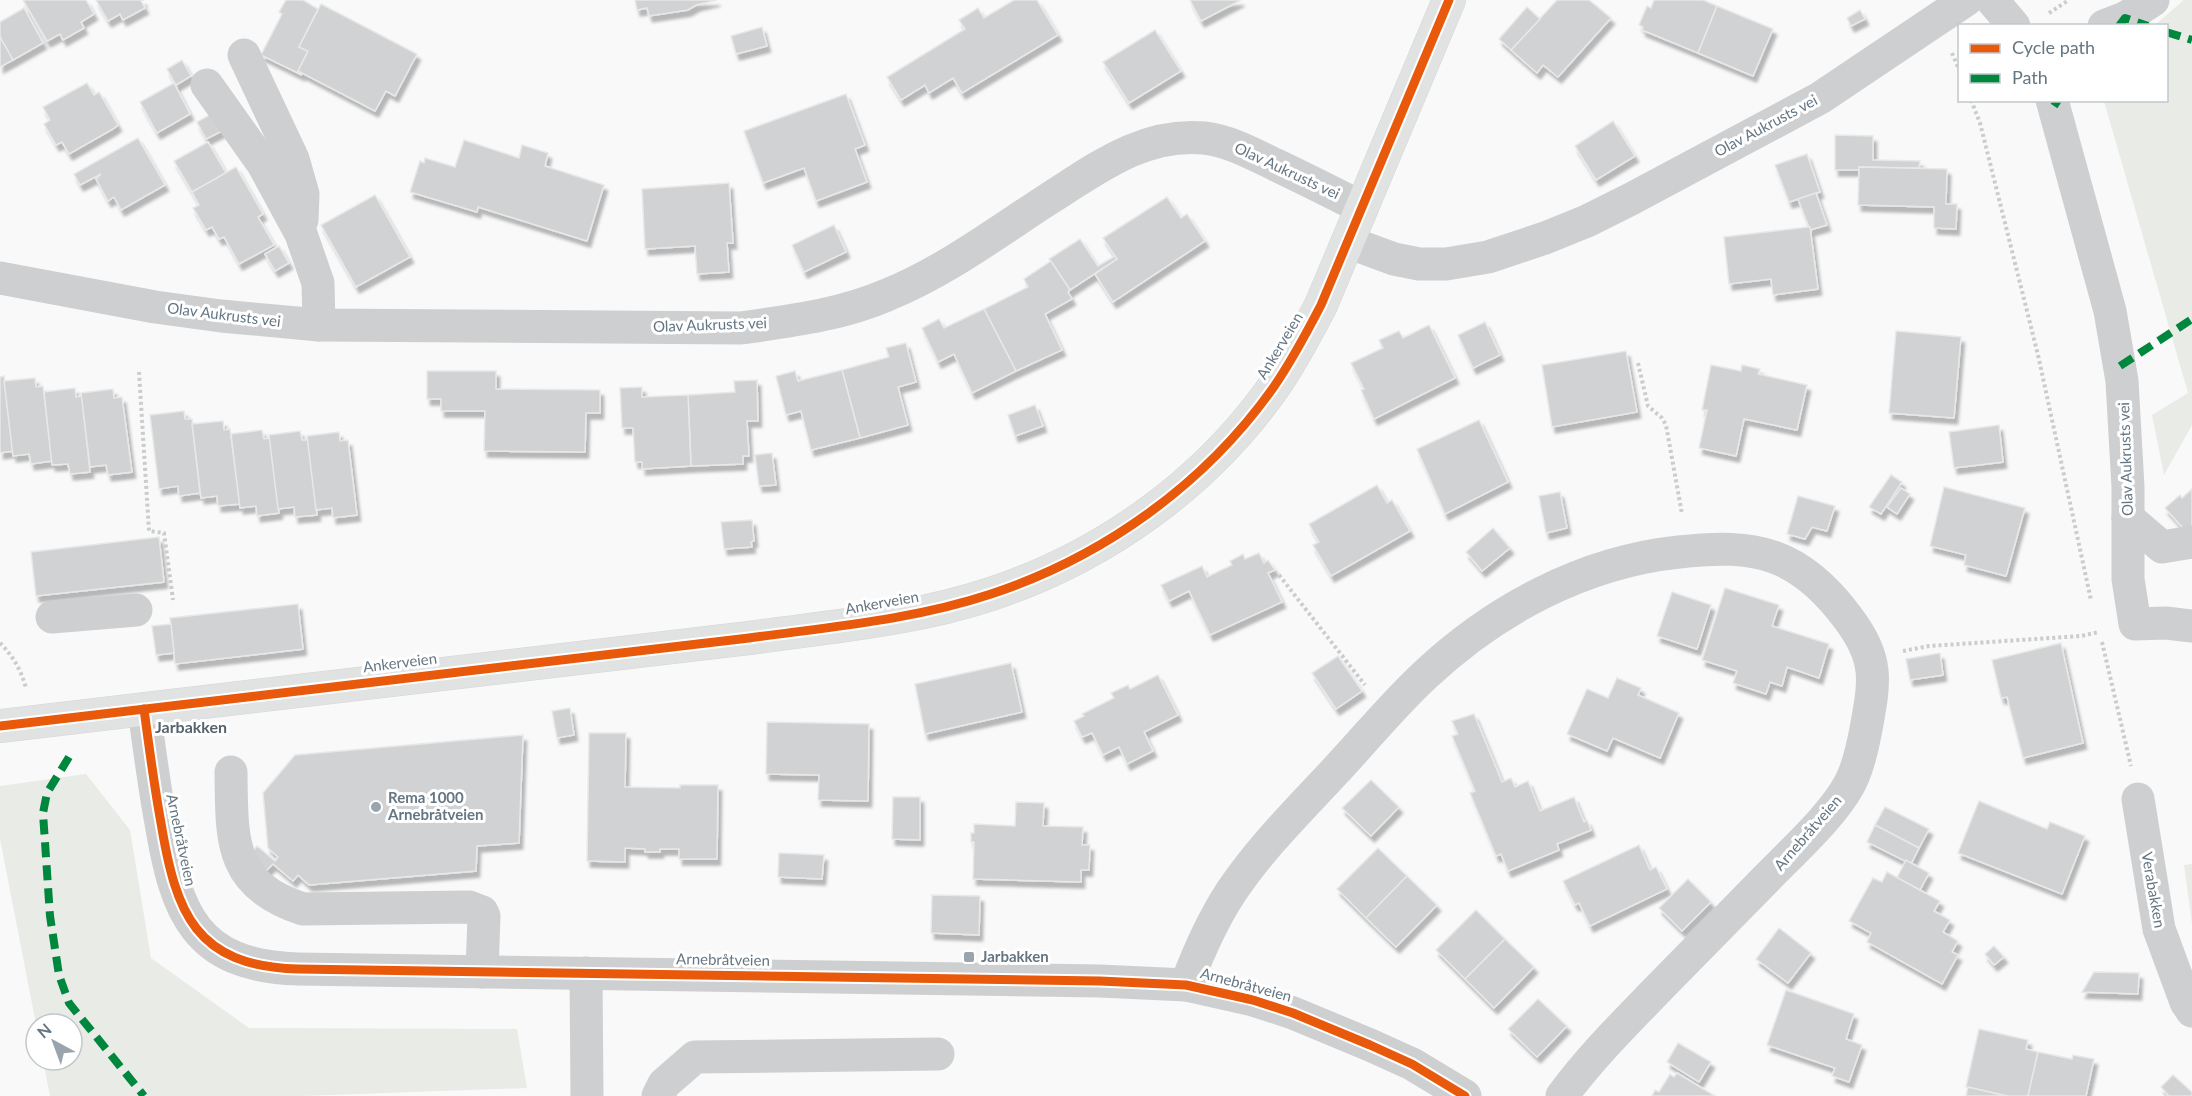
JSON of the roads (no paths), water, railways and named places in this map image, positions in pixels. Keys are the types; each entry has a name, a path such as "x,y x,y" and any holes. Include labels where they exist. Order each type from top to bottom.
{"main road":[{"name":"Ankerveien","path":"0,726 826,627 945,606 989,595 1061,567 1088,553 1142,518 1193,476 1236,435 1273,388 1321,305 1449,0"}],"street":[{"name":"Olav Aukrusts vei","path":"1348,242 1394,259 1419,264 1446,264 1488,257 1545,238 1587,221 1631,199 1820,98 1966,0"},
{"path":"1992,0 2012,24"},
{"path":"2109,24 2125,18 2153,0"},
{"path":"244,55 293,159 303,194 301,234"},
{"path":"207,85 263,164 301,234 318,284 319,325"},
{"name":"Olav Aukrusts vei","path":"2053,102 2110,311 2122,381 2128,518 2128,579 2134,624 2166,623 2192,626"},
{"name":"Olav Aukrusts vei","path":"0,278 166,308 319,325 741,328 794,321 887,296 975,246 1112,158 1143,145 1175,138 1204,138 1231,144 1362,208"},
{"path":"2128,518 2163,548 2192,542"},
{"name":"Arnebråtveien","path":"1186,985 1214,920 1250,865 1423,677 1466,639 1507,612 1554,586 1613,564 1659,554 1712,548 1744,550 1775,556 1798,567 1817,583 1862,636 1870,658 1874,678 1864,741 1852,780 1799,846 1614,1034 1583,1068 1562,1096"},
{"path":"52,617 136,610"},
{"name":"Arnebråtveien","path":"144,709 166,852 175,888 193,924 219,950 235,959 273,968 1123,981 1186,985 1253,1000 1320,1024 1412,1064 1465,1096"},
{"path":"231,772 231,831 237,853 252,880 263,891 285,904 303,909 469,907 482,912 484,916 482,972"},
{"name":"Verabakken","path":"2138,799 2159,929 2186,1002 2192,1011"},
{"path":"586,973 586,1096"},
{"path":"658,1096 664,1084 695,1057 938,1054"}],"place":[{"name":"Rema 1000 Arnebråtveien","path":"376,807"},
{"name":"Jarbakken","path":"969,957"}],"district":[{"name":"Jarbakken","path":"191,727"}]}
